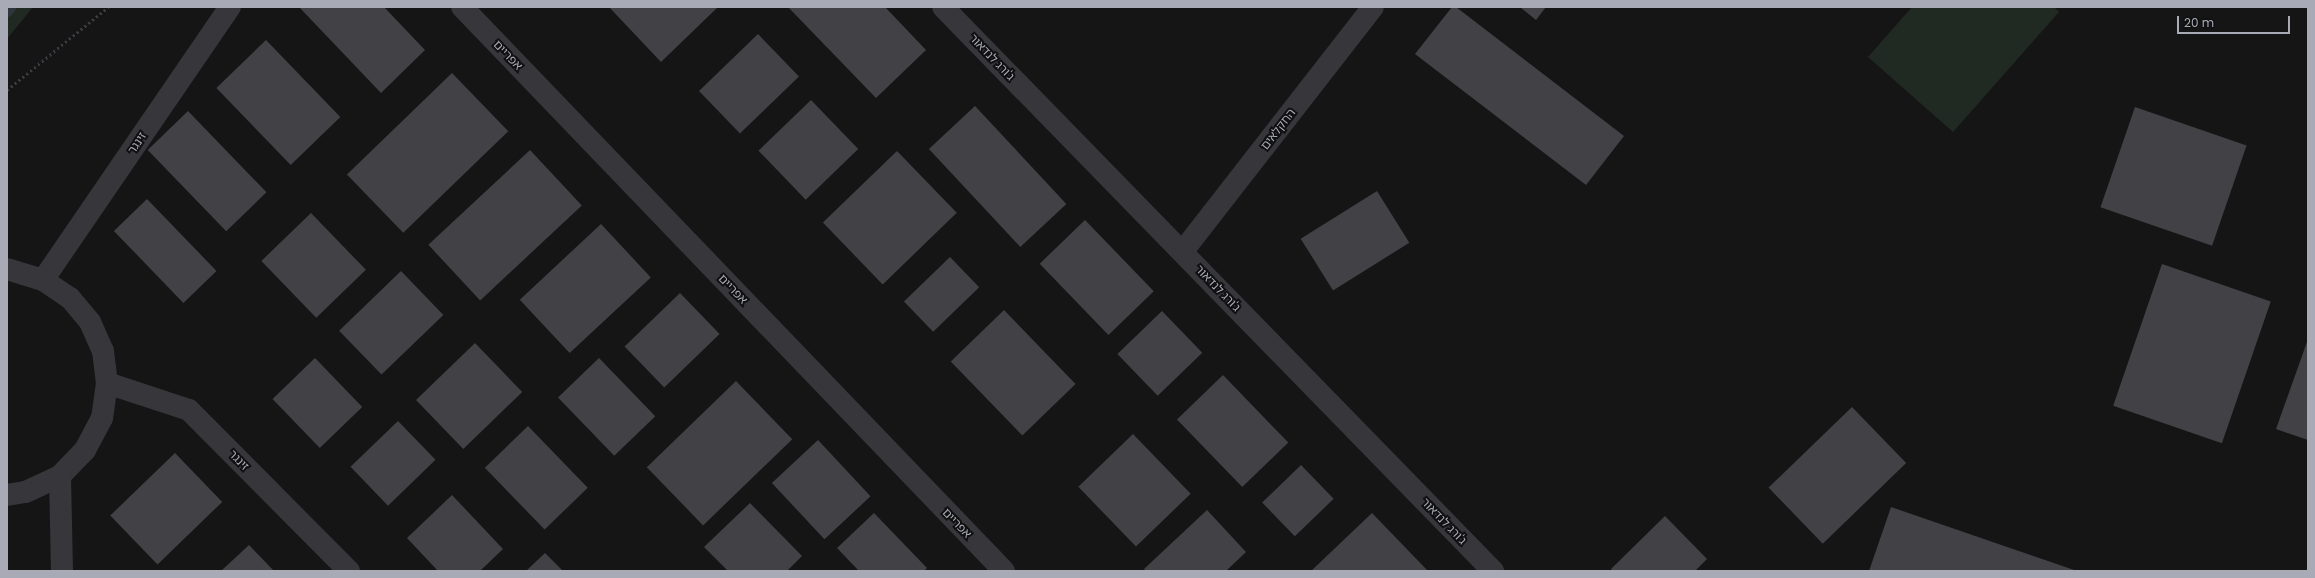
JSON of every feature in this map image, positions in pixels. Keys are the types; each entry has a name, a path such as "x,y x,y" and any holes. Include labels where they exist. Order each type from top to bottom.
{"street":[{"name":"זינגר","path":"43,280 230,7"},
{"name":"אפריים","path":"462,7 1004,571"},
{"name":"ג'ורג לנדאור","path":"943,7 1493,571"},
{"name":"החקלאים","path":"1182,251 1374,7"},
{"path":"7,269 43,280 70,298 90,322 103,351 108,383 102,418 85,450 60,476 25,492 7,495"},
{"name":"זינגר","path":"108,383 189,410 349,571"},
{"path":"60,476 62,571"}],"path":[{"path":"7,90 108,7"}],"shaded area":[{"path":"7,7 33,7 7,39"},
{"path":"1912,7 2054,7 2059,12 1953,132 1868,57"}],"building":[{"path":"299,7 384,7 425,50 381,93"},
{"path":"609,7 718,7 661,62"},
{"path":"788,7 885,7 926,50 876,98"},
{"path":"1452,7 1456,7 1624,136 1586,185 1415,54"},
{"path":"1520,7 1546,7 1536,20"},
{"path":"758,34 799,76 740,133 699,91"},
{"path":"266,40 340,117 291,165 216,88"},
{"path":"452,73 508,131 403,233 347,174"},
{"path":"811,100 858,149 806,200 758,151"},
{"path":"975,106 1066,204 1020,247 929,149"},
{"path":"2135,107 2247,145 2212,246 2100,207"},
{"path":"188,111 266,192 226,231 148,150"},
{"path":"530,150 582,206 480,300 428,245"},
{"path":"897,151 957,213 883,284 823,223"},
{"path":"1377,191 1409,243 1333,290 1301,239"},
{"path":"147,199 216,271 183,303 114,231"},
{"path":"311,213 366,270 316,318 261,261"},
{"path":"1085,220 1154,291 1108,335 1040,264"},
{"path":"601,224 651,277 570,353 520,300"},
{"path":"950,257 979,287 933,332 904,301"},
{"path":"2162,264 2271,301 2222,443 2113,406"},
{"path":"401,271 443,315 382,375 339,331"},
{"path":"680,293 720,334 664,387 625,346"},
{"path":"1004,310 1076,384 1022,435 951,361"},
{"path":"1162,311 1202,353 1158,396 1117,354"},
{"path":"2308,339 2308,440 2276,429"},
{"path":"475,343 522,392 463,449 416,400"},
{"path":"315,358 362,407 320,448 273,399"},
{"path":"599,358 655,416 614,456 558,398"},
{"path":"1223,375 1288,443 1242,487 1177,419"},
{"path":"736,381 792,439 703,525 647,467"},
{"path":"1852,407 1906,463 1823,544 1769,488"},
{"path":"398,421 436,460 388,506 351,467"},
{"path":"528,426 588,488 545,530 485,468"},
{"path":"1133,434 1191,494 1136,546 1078,487"},
{"path":"818,440 871,496 824,539 772,483"},
{"path":"175,453 222,502 157,564 110,516"},
{"path":"1301,465 1334,499 1295,536 1262,503"},
{"path":"452,495 503,549 480,571 438,571 407,538"},
{"path":"750,503 802,556 787,571 728,571 704,547"},
{"path":"1891,507 2077,571 1869,571"},
{"path":"1207,510 1246,552 1226,571 1146,571 1144,569"},
{"path":"874,513 927,568 924,571 859,571 837,548"},
{"path":"1372,513 1428,571 1311,571"},
{"path":"1665,516 1707,559 1695,571 1613,571 1611,569"},
{"path":"249,545 274,571 221,571"},
{"path":"545,553 563,571 526,571"}],"waterway":[{"path":"7,11 10,7"}]}
